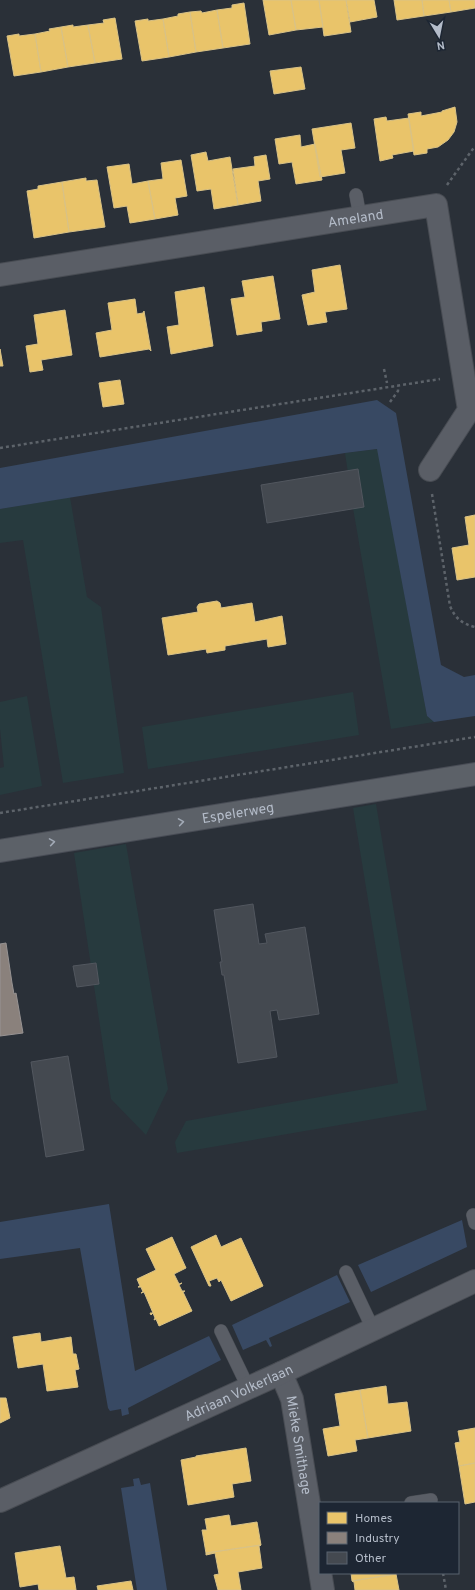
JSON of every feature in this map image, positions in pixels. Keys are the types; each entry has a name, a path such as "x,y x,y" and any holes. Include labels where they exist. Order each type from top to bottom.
{"main road":[{"name":"Espelerweg","path":"0,837 475,760"},
{"name":"Espelerweg","path":"0,851 475,774"}],"street":[{"name":"Ameland","path":"0,275 436,205 469,410 430,470"},
{"name":"Adriaan Volkerlaan","path":"0,1501 281,1373 475,1281"},
{"name":"Mieke Smithage","path":"281,1373 292,1399 316,1518 319,1549"},
{"name":"Mieke Smithage","path":"321,1574 323,1590"}],"lane":[{"path":"356,195 360,217"},
{"path":"346,1272 373,1329"},
{"path":"220,1331 248,1387"},
{"path":"418,1502 431,1500"}],"path":[{"path":"446,186 475,146"},
{"path":"384,369 387,383"},
{"path":"0,448 446,378"},
{"path":"390,402 398,391 398,386"},
{"path":"430,470 428,474 450,606 453,614 458,620 465,625 475,627"},
{"path":"0,813 475,737"},
{"path":"443,1574 446,1590"}],"green space":[{"path":"378,449 427,716 434,722 391,729 353,508 364,506 358,469 348,473 345,453"},
{"path":"70,497 87,597 101,607 124,773 63,783 23,540 0,543 0,509"},
{"path":"353,692 359,735 148,769 142,727"},
{"path":"27,696 42,786 0,795 0,768 4,767 0,729 0,702"},
{"path":"376,804 427,1110 177,1153 175,1142 186,1121 398,1083 353,808"},
{"path":"126,844 168,1089 146,1135 111,1099 74,853"}],"water":[{"path":"377,400 396,413 441,665 464,677 475,675 475,716 434,722 427,716 377,449 0,509 0,468"},
{"path":"109,1204 135,1371 209,1336 221,1360 128,1408 129,1414 122,1416 121,1409 110,1411 108,1408 80,1248 0,1259 0,1222"},
{"path":"462,1220 467,1247 371,1292 358,1265"},
{"path":"337,1275 350,1302 269,1338 272,1346 270,1347 266,1340 243,1350 232,1325"},
{"path":"139,1478 141,1485 150,1483 167,1590 137,1590 121,1488 134,1486 133,1479"}],"building: Homes":[{"path":"263,0 291,0 296,30 269,35"},
{"path":"291,0 319,0 323,27 296,30"},
{"path":"319,0 346,0 351,32 324,36"},
{"path":"346,0 374,0 377,17 350,22"},
{"path":"394,0 422,0 424,16 397,20"},
{"path":"422,0 449,0 451,12 424,16"},
{"path":"449,0 475,0 475,8 451,12"},
{"path":"244,3 250,44 223,48 217,10 232,8 232,5"},
{"path":"217,10 223,48 196,52 190,12 201,11 202,13"},
{"path":"190,12 196,52 169,57 163,19"},
{"path":"115,18 122,59 95,63 88,25 104,23 103,20"},
{"path":"148,19 148,21 163,19 169,57 142,61 135,21"},
{"path":"73,25 73,27 88,25 95,63 68,67 61,27"},
{"path":"61,27 68,67 41,72 35,34"},
{"path":"19,34 19,36 35,34 41,72 14,76 7,36"},
{"path":"301,67 305,89 274,94 270,71"},
{"path":"455,107 457,122 454,132 448,140 438,147 427,149 427,153 414,155 408,114 421,112 421,116 442,112"},
{"path":"386,117 387,121 409,118 414,151 392,155 393,158 380,161 374,119"},
{"path":"351,123 355,148 341,150 345,173 320,177 312,129"},
{"path":"300,135 301,147 315,144 322,180 296,184 292,162 279,164 275,139"},
{"path":"206,152 208,161 230,157 238,205 214,209 211,189 197,191 191,155"},
{"path":"266,155 270,179 258,181 261,201 238,205 233,169 255,166 254,157"},
{"path":"181,160 187,196 175,198 178,215 155,219 148,181 163,179 161,163"},
{"path":"129,164 132,184 148,181 155,219 130,223 127,206 114,208 107,167"},
{"path":"86,178 86,181 97,180 105,227 69,232 62,182"},
{"path":"62,182 69,232 34,238 27,191 38,189 38,186"},
{"path":"340,265 347,309 325,312 327,322 308,325 302,295 315,292 312,270"},
{"path":"273,276 280,319 261,322 262,331 237,335 231,299 245,297 242,281"},
{"path":"204,287 213,346 171,354 167,327 179,325 175,292"},
{"path":"135,299 137,314 143,313 144,311 151,351 149,349 100,357 96,333 112,330 108,303"},
{"path":"65,310 72,355 41,360 43,370 30,372 26,346 38,344 34,315"},
{"path":"0,349 3,366 0,366"},
{"path":"120,380 124,404 103,407 99,383"},
{"path":"475,515 475,577 457,580 452,548 469,545 465,517"},
{"path":"217,601 220,603 221,608 252,603 255,622 282,616 286,644 268,647 267,639 225,646 225,650 207,653 206,649 168,655 162,618 198,612 197,607 199,604"},
{"path":"216,1235 221,1247 241,1238 263,1286 231,1301 221,1280 219,1282 217,1278 209,1281 211,1286 209,1286 191,1247"},
{"path":"172,1237 186,1268 174,1274 179,1284 182,1283 179,1285 182,1291 185,1291 183,1292 192,1311 159,1326 156,1319 154,1320 155,1318 144,1292 141,1293 143,1292 141,1287 138,1287 140,1286 137,1279 156,1270 146,1249"},
{"path":"40,1333 41,1342 71,1337 73,1354 76,1354 79,1369 75,1370 78,1387 47,1391 43,1364 18,1368 13,1337"},
{"path":"386,1386 388,1404 407,1402 411,1431 368,1438 360,1390"},
{"path":"360,1390 368,1438 355,1440 357,1451 328,1456 323,1429 340,1426 335,1394"},
{"path":"0,1398 6,1398 10,1418 0,1423"},
{"path":"475,1428 475,1463 459,1466 455,1443 460,1442 458,1431"},
{"path":"246,1448 251,1481 232,1484 234,1497 188,1505 181,1460 196,1456"},
{"path":"475,1463 475,1502 465,1504 459,1466"},
{"path":"229,1515 231,1526 257,1522 261,1545 206,1553 202,1530 207,1530 205,1519"},
{"path":"261,1545 259,1546 262,1568 238,1572 241,1590 218,1590 214,1575 219,1574 215,1553 206,1555 206,1553"},
{"path":"60,1546 66,1578 74,1577 76,1590 39,1590 38,1584 20,1587 15,1553"},
{"path":"351,1574 396,1574 352,1581"},
{"path":"396,1574 399,1590 355,1590 354,1582 352,1581"},
{"path":"131,1581 133,1590 98,1590 97,1586"}],"building: Industry":[{"path":"6,943 14,994 16,993 23,1033 0,1036 0,944"}],"building: Other":[{"path":"358,469 364,507 267,523 261,485"},
{"path":"253,904 259,944 267,943 265,934 305,927 319,1014 279,1020 277,1010 270,1011 277,1057 238,1063 224,975 222,975 220,962 222,962 214,910"},
{"path":"96,963 99,984 77,987 73,966"},
{"path":"68,1056 84,1150 46,1157 31,1062"}]}
